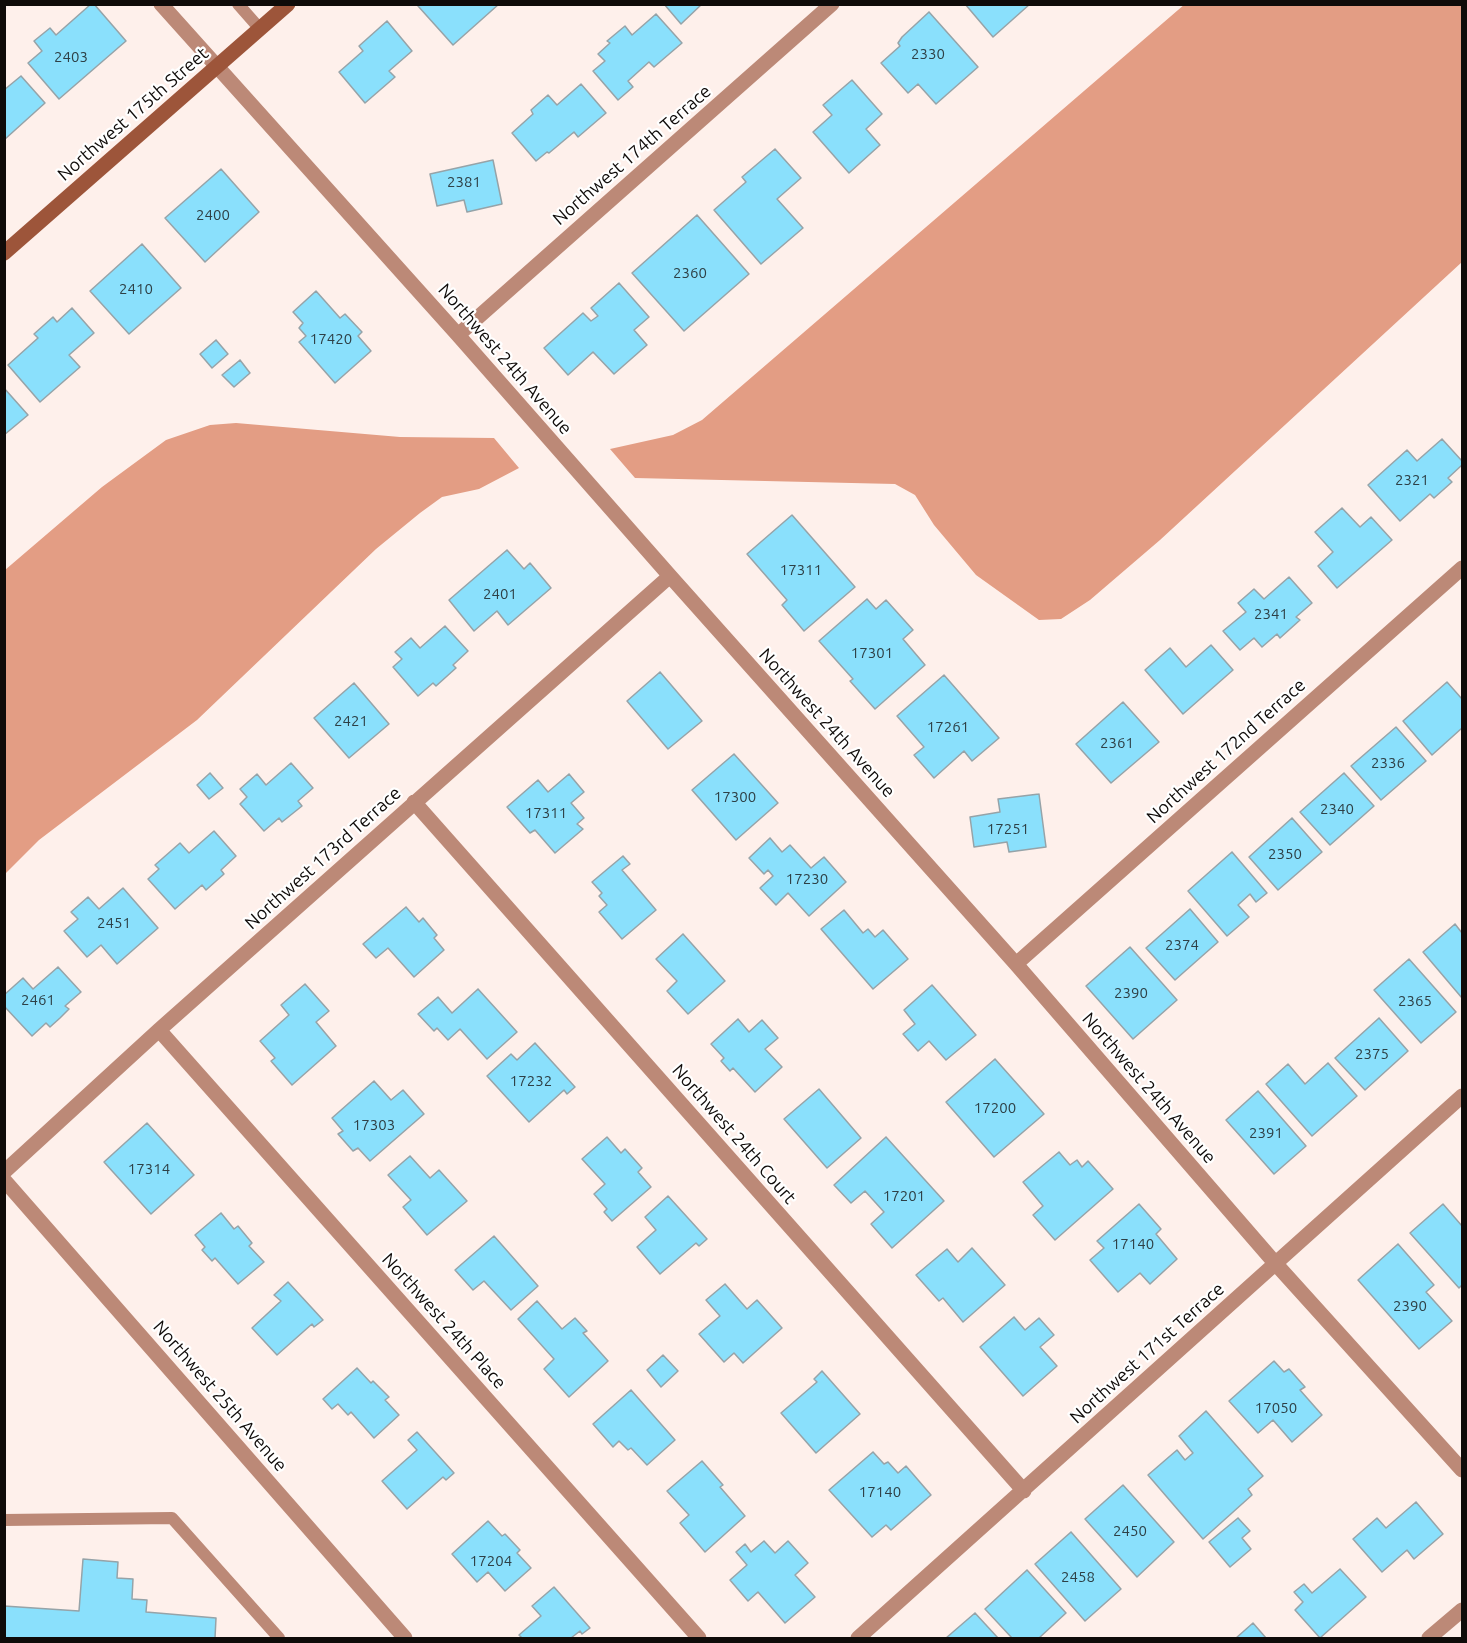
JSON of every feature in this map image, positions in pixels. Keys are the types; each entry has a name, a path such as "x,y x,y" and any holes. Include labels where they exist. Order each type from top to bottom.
{"street":[{"name":"Northwest 24th Avenue","path":"161,4 1016,964 1275,1263 1462,1470"},
{"name":"Northwest 175th Street","path":"4,253 288,4"},
{"name":"Northwest 174th Terrace","path":"458,335 832,4"},
{"name":"Northwest 172nd Terrace","path":"1016,964 1462,568"},
{"name":"Northwest 173rd Terrace","path":"4,1172 159,1030 670,576"},
{"name":"Northwest 24th Court","path":"414,802 1024,1491"},
{"name":"Northwest 24th Place","path":"159,1030 699,1638"},
{"name":"Northwest 171st Terrace","path":"858,1638 1462,1096"},
{"name":"Northwest 25th Avenue","path":"4,1180 405,1638"},
{"path":"1429,1638 1462,1610"}],"lane":[{"path":"238,4 260,29"},
{"path":"4,1520 172,1518 279,1638"}],"shaded area":[{"path":"1185,4 1462,5 1462,262 1160,540 1090,600 1061,619 1039,620 976,575 934,525 915,495 895,484 635,478 610,449 673,435 702,420"},
{"path":"236,423 400,437 494,438 519,468 479,489 442,497 420,513 376,549 197,720 39,840 5,874 5,570 102,487 166,440 210,425"}],"building":[{"path":"91,4 94,4 126,41 59,99 28,63 42,51 34,41 50,28 56,35"},
{"path":"420,4 499,4 453,45 418,6"},
{"path":"664,4 702,4 681,24"},
{"path":"965,4 1030,4 993,37"},
{"path":"929,12 978,67 936,104 918,84 908,93 881,63 900,46 898,43 902,37"},
{"path":"656,14 682,43 654,67 649,62 628,81 633,87 618,100 593,71 605,61 598,54 610,43 607,41 625,26 632,35"},
{"path":"387,21 412,51 389,71 395,77 365,103 339,72 363,51 359,46"},
{"path":"21,76 45,103 4,140 4,90"},
{"path":"852,80 882,114 866,129 880,145 849,173 813,132 832,115 823,105"},
{"path":"581,84 606,113 578,137 574,132 536,161 512,133 533,114 531,110 548,95 557,105"},
{"path":"775,149 801,178 777,199 803,228 761,264 714,210 746,182 742,177"},
{"path":"493,160 502,204 467,212 464,200 437,206 430,174"},
{"path":"221,169 259,212 205,262 165,218"},
{"path":"697,215 749,274 684,331 632,273"},
{"path":"142,244 181,288 129,334 90,291"},
{"path":"619,283 649,317 634,330 647,345 614,374 593,352 568,375 544,348 583,313 591,321 598,316 591,308"},
{"path":"316,291 340,318 345,314 362,332 358,336 371,351 335,383 299,342 306,336 299,328 303,323 293,312"},
{"path":"72,308 94,333 69,355 80,367 40,402 8,365 38,338 34,334 53,317 57,322"},
{"path":"216,340 228,354 212,368 200,354"},
{"path":"240,360 250,373 234,387 222,375"},
{"path":"4,388 28,415 4,435"},
{"path":"1442,439 1462,461 1462,465 1448,478 1452,482 1434,498 1430,494 1400,521 1368,485 1407,450 1417,461"},
{"path":"1342,508 1360,527 1371,517 1392,540 1337,588 1318,566 1333,552 1315,532"},
{"path":"792,515 855,587 804,631 782,605 787,600 747,554"},
{"path":"507,550 524,569 530,563 551,588 508,625 497,611 474,631 449,600"},
{"path":"1289,577 1312,603 1296,617 1300,620 1280,638 1277,634 1262,647 1254,638 1240,650 1223,631 1246,612 1238,603 1254,589 1264,599"},
{"path":"867,599 876,609 886,600 913,630 903,639 925,665 875,709 850,681 853,679 819,641"},
{"path":"445,626 468,651 453,665 456,668 436,686 433,683 418,696 393,667 402,659 395,652 411,638 420,648"},
{"path":"1211,645 1233,670 1183,714 1145,670 1170,648 1186,667"},
{"path":"660,672 702,721 668,749 627,701"},
{"path":"944,675 999,738 972,761 964,751 934,778 914,755 924,747 897,716"},
{"path":"1447,682 1462,699 1462,728 1432,755 1403,721"},
{"path":"354,683 389,724 349,758 314,718"},
{"path":"1123,702 1159,742 1111,783 1076,744"},
{"path":"1396,727 1426,761 1381,800 1351,766"},
{"path":"734,754 778,803 736,840 692,790"},
{"path":"291,763 313,788 298,801 302,806 282,822 279,818 264,831 240,804 247,797 240,789 257,774 266,785"},
{"path":"210,773 223,788 209,799 197,785"},
{"path":"1344,773 1374,806 1330,845 1300,812"},
{"path":"569,774 584,792 571,803 584,818 577,824 583,829 555,853 535,830 530,833 507,807 538,780 548,792"},
{"path":"1039,794 1046,847 1009,852 1007,842 974,847 970,817 1000,812 998,799"},
{"path":"1292,818 1322,852 1278,890 1249,857"},
{"path":"214,831 236,856 221,870 224,874 206,890 202,885 175,909 148,879 159,869 155,865 180,843 189,853"},
{"path":"770,838 782,852 790,845 811,868 824,857 846,882 809,916 788,893 776,905 760,888 773,876 768,870 764,874 749,858"},
{"path":"1232,852 1267,893 1256,902 1250,894 1238,905 1249,917 1227,936 1188,891"},
{"path":"623,856 630,864 622,870 656,910 622,939 599,912 607,905 599,896 602,893 592,882"},
{"path":"123,888 158,928 117,964 101,945 87,957 64,931 78,919 71,912 88,897 99,909"},
{"path":"406,907 419,922 423,918 437,935 434,938 444,950 414,977 388,948 376,958 363,944"},
{"path":"1190,909 1218,942 1175,980 1146,948"},
{"path":"844,910 863,933 868,929 875,937 883,930 908,959 873,989 821,929"},
{"path":"1455,924 1462,933 1462,998 1423,952"},
{"path":"683,934 725,981 688,1014 667,991 677,981 656,959"},
{"path":"1130,947 1177,1000 1133,1039 1086,986"},
{"path":"1409,959 1456,1012 1421,1043 1374,990"},
{"path":"58,967 81,992 65,1006 69,1009 50,1027 46,1023 32,1036 4,1006 4,995 23,978 33,989"},
{"path":"305,984 329,1011 316,1022 336,1046 292,1085 271,1061 275,1058 260,1041 289,1015 281,1005"},
{"path":"932,985 976,1035 946,1060 929,1041 918,1051 903,1034 915,1024 904,1010"},
{"path":"478,989 517,1032 487,1059 460,1029 448,1040 437,1028 434,1031 418,1014 438,997 452,1013"},
{"path":"1379,1018 1408,1051 1365,1090 1335,1058"},
{"path":"738,1019 749,1032 762,1020 778,1038 765,1049 782,1067 755,1092 733,1068 730,1071 721,1061 724,1058 711,1044"},
{"path":"535,1043 575,1087 567,1094 564,1090 529,1122 487,1076 511,1054 517,1060"},
{"path":"995,1059 1044,1114 994,1157 946,1102"},
{"path":"1328,1063 1357,1096 1312,1136 1266,1084 1288,1064 1305,1084"},
{"path":"374,1081 391,1100 403,1090 424,1114 370,1161 358,1148 353,1151 338,1134 343,1131 332,1118"},
{"path":"819,1089 861,1138 827,1168 784,1119"},
{"path":"1258,1091 1306,1146 1274,1174 1226,1120"},
{"path":"147,1123 194,1175 151,1214 104,1162"},
{"path":"607,1137 621,1153 625,1149 642,1168 638,1172 651,1187 612,1221 604,1212 607,1209 594,1194 605,1184 582,1159"},
{"path":"886,1137 944,1201 892,1248 871,1224 884,1212 865,1191 851,1203 834,1185"},
{"path":"1059,1152 1070,1165 1077,1160 1082,1167 1088,1161 1113,1189 1055,1240 1033,1215 1043,1206 1023,1182"},
{"path":"410,1156 430,1178 439,1170 467,1201 427,1235 403,1207 411,1200 388,1175"},
{"path":"668,1196 707,1239 699,1246 696,1243 660,1274 637,1247 656,1230 645,1217"},
{"path":"1139,1204 1161,1229 1156,1234 1177,1259 1150,1284 1140,1273 1118,1292 1090,1260 1104,1248 1097,1241"},
{"path":"1443,1204 1462,1226 1462,1285 1459,1288 1410,1233"},
{"path":"221,1213 234,1229 238,1226 252,1243 249,1246 264,1262 238,1284 215,1258 212,1261 202,1250 205,1247 195,1235"},
{"path":"494,1236 538,1286 511,1310 484,1281 473,1290 455,1270"},
{"path":"1398,1244 1434,1285 1426,1292 1452,1321 1419,1349 1358,1280"},
{"path":"972,1248 1005,1285 963,1322 943,1298 939,1301 916,1275 947,1249 958,1262"},
{"path":"288,1282 323,1320 314,1327 312,1324 277,1355 252,1328 281,1301 274,1295"},
{"path":"725,1284 747,1309 757,1300 782,1328 743,1363 734,1353 724,1362 699,1334 720,1316 706,1300"},
{"path":"537,1301 562,1329 575,1318 587,1331 583,1333 608,1361 569,1397 544,1369 554,1359 518,1319"},
{"path":"1014,1317 1025,1330 1039,1318 1054,1335 1040,1347 1057,1366 1023,1396 980,1347"},
{"path":"663,1355 678,1371 661,1387 647,1370"},
{"path":"1274,1361 1284,1372 1289,1369 1305,1387 1300,1390 1322,1415 1292,1442 1273,1420 1258,1433 1229,1401"},
{"path":"357,1368 389,1397 385,1400 399,1415 374,1438 351,1412 348,1415 338,1404 332,1409 323,1399"},
{"path":"822,1371 860,1414 816,1453 781,1413 817,1382 814,1379"},
{"path":"631,1390 675,1440 647,1465 631,1448 628,1450 619,1441 613,1447 593,1424"},
{"path":"1206,1411 1263,1476 1248,1489 1252,1495 1203,1539 1148,1475 1177,1450 1185,1460 1193,1453 1179,1436"},
{"path":"417,1432 454,1473 446,1480 443,1477 407,1509 382,1481 417,1450 408,1440"},
{"path":"873,1452 884,1464 888,1462 898,1473 906,1466 931,1495 891,1530 886,1525 872,1537 829,1490"},
{"path":"702,1461 723,1485 720,1487 745,1516 705,1552 680,1523 689,1515 667,1491"},
{"path":"1123,1485 1174,1542 1137,1577 1085,1519"},
{"path":"1416,1502 1443,1534 1414,1559 1407,1550 1382,1572 1353,1539 1377,1518 1386,1528"},
{"path":"1238,1518 1250,1531 1242,1538 1251,1549 1230,1567 1209,1542"},
{"path":"488,1521 520,1550 517,1553 531,1568 505,1591 488,1572 477,1582 452,1554"},
{"path":"1071,1532 1121,1589 1085,1621 1035,1564"},
{"path":"764,1541 775,1553 788,1541 808,1563 795,1575 815,1597 785,1623 758,1592 748,1601 730,1580 747,1565 736,1552 745,1544 751,1552"},
{"path":"83,1559 118,1562 117,1578 133,1579 132,1599 147,1600 146,1612 216,1618 215,1638 4,1638 4,1606 79,1611"},
{"path":"1340,1569 1366,1597 1320,1638 1295,1610 1303,1602 1294,1592 1304,1584 1312,1593"},
{"path":"1027,1570 1066,1613 1039,1638 1012,1638 985,1609"},
{"path":"554,1587 590,1628 582,1634 580,1631 571,1638 522,1638 519,1635 541,1616 532,1606"},
{"path":"975,1613 998,1638 946,1638"},
{"path":"1253,1623 1266,1638 1236,1638"}]}
